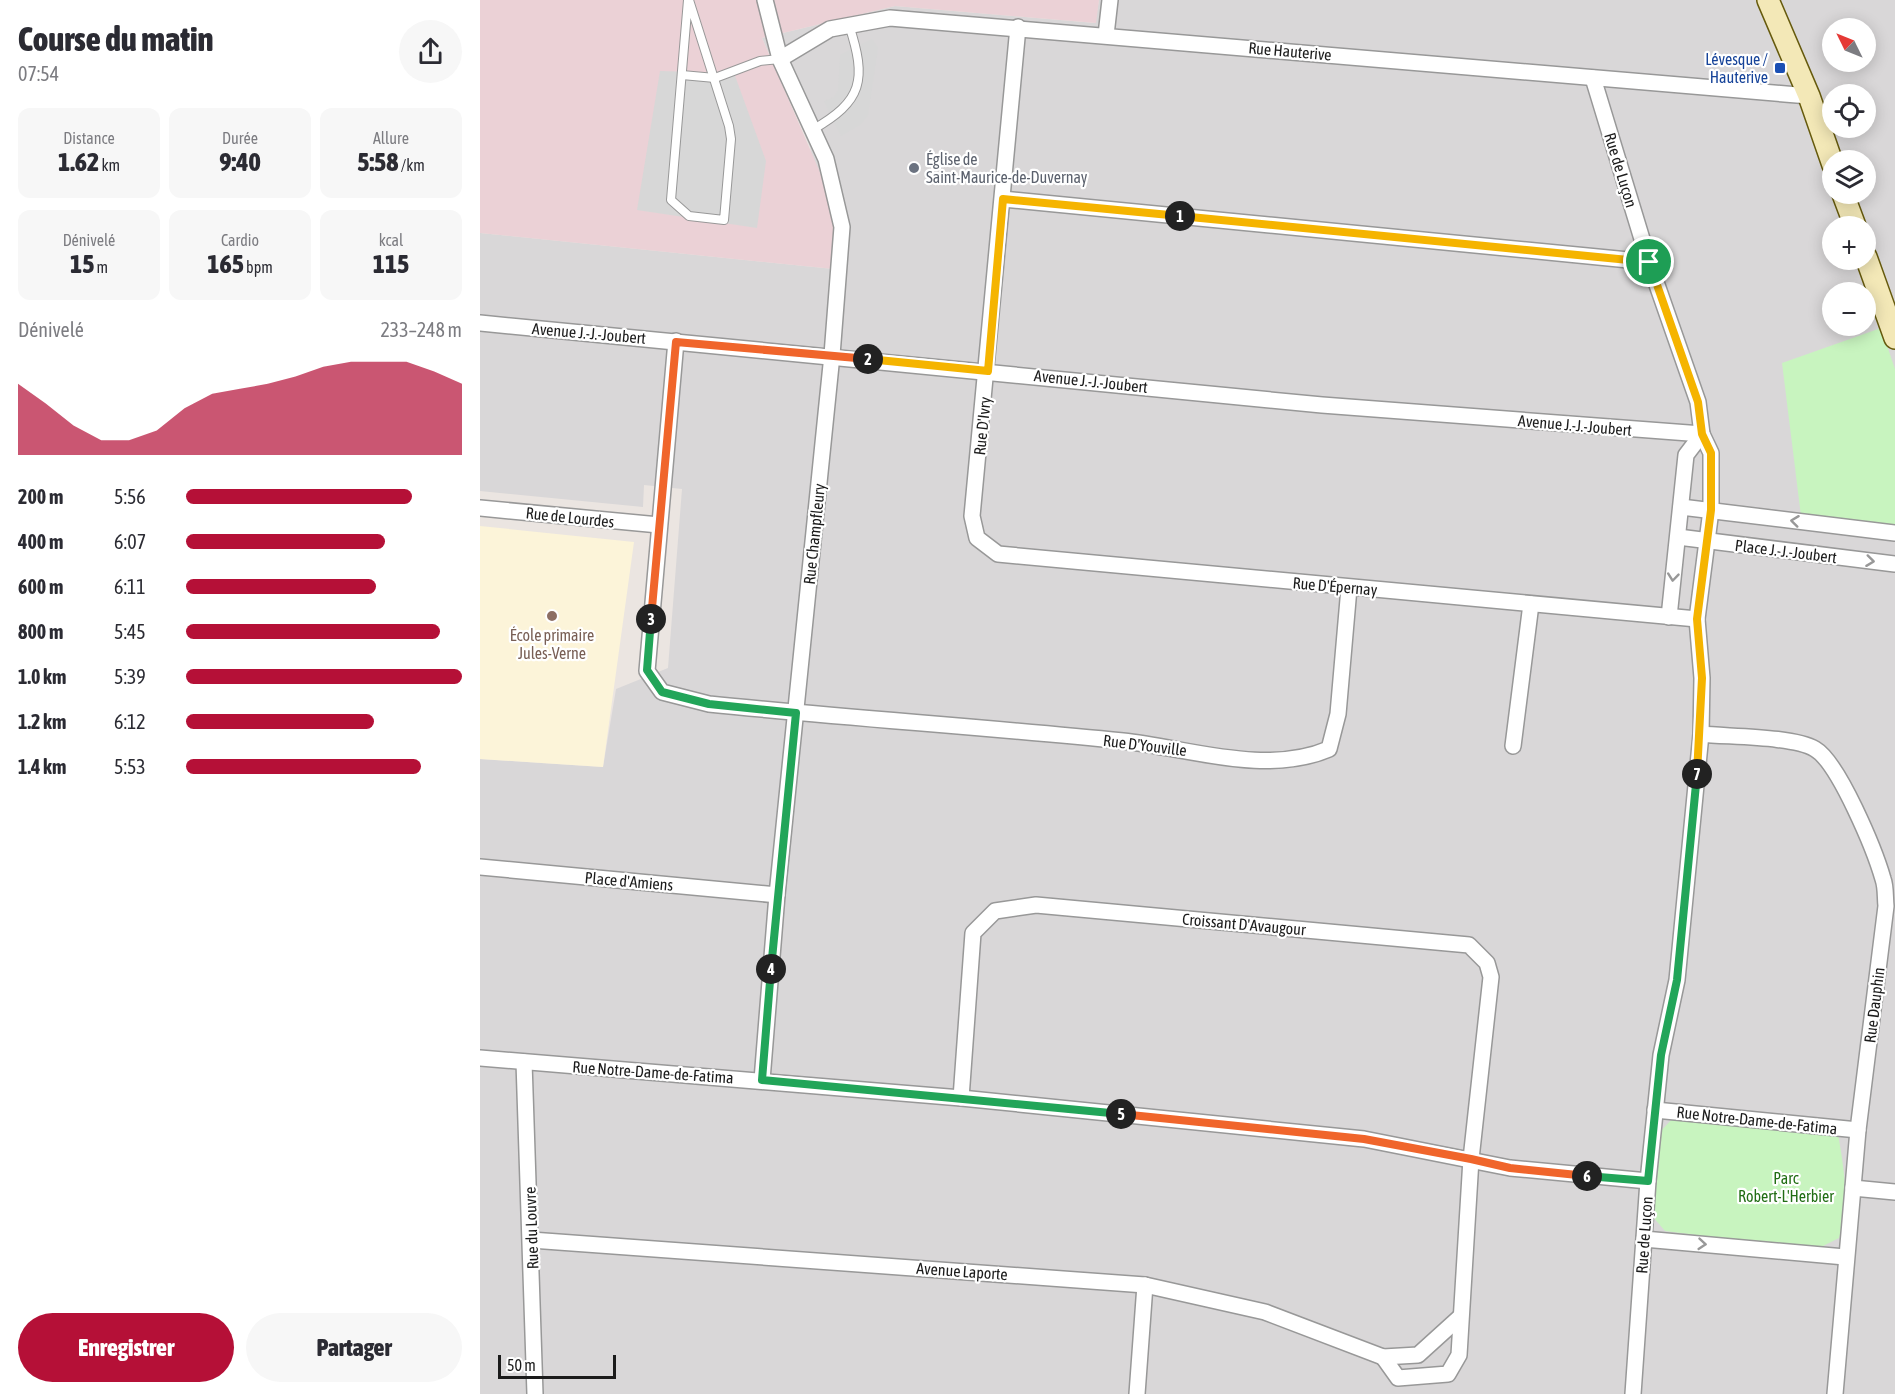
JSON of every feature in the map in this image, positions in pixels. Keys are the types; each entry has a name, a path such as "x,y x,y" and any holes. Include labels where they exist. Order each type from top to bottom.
{"street":[{"name":"Rue Champfleury","path":"762,1080 777,895 832,355 842,227 826,159 780,59 765,0"},
{"path":"1106,35 1110,0"},
{"path":"1768,0 1809,96 1828,150"},
{"name":"Rue Hauterive","path":"780,59 830,29 890,18 1018,27 1809,96"},
{"name":"Rue D'Ivry","path":"977,538 972,516 988,371 1018,27"},
{"name":"Rue de Luçon","path":"1593,78 1649,262 1698,402 1702,434 1711,453 1711,510 1697,619 1702,678 1701,734 1677,980 1661,1055 1655,1110 1633,1394"},
{"path":"1003,199 1649,262"},
{"path":"1871,270 1895,338"},
{"name":"Avenue J.-J.-Joubert","path":"480,323 832,355 1322,405 1702,434"},
{"path":"676,342 647,670 662,692 709,704 796,713"},
{"path":"1669,617 1686,455 1702,434"},
{"name":"Place J.-J.-Joubert","path":"1681,507 1895,533"},
{"name":"Rue de Lourdes","path":"480,508 659,525"},
{"name":"Place J.-J.-Joubert","path":"1678,537 1895,564"},
{"name":"Rue D'Épernay","path":"977,538 998,554 1697,619"},
{"name":"Rue D'Youville","path":"796,713 1125,742 1260,761 1308,758 1329,749 1338,714 1348,588"},
{"path":"1513,746 1531,604"},
{"name":"Rue Dauphin","path":"1701,734 1786,741 1815,749 1832,765 1872,846 1884,881 1886,906 1858,1130 1845,1257 1835,1394"},
{"name":"Place d'Amiens","path":"480,867 777,895"},
{"name":"Croissant D'Avaugour","path":"961,1098 973,933 994,911 1036,905 1468,945 1487,963 1491,976 1471,1159"},
{"name":"Rue Notre-Dame-de-Fatima","path":"480,1058 961,1098 1364,1139 1510,1168 1648,1181"},
{"name":"Rue du Louvre","path":"524,1062 535,1394"},
{"name":"Rue Notre-Dame-de-Fatima","path":"1655,1110 1858,1130"},
{"name":"Avenue Laporte","path":"1383,1357 1398,1378 1448,1374 1459,1355 1471,1159"},
{"path":"1853,1188 1895,1192"},
{"path":"1644,1239 1845,1257"},
{"name":"Avenue Laporte","path":"531,1240 1145,1285 1265,1312 1383,1357 1418,1355 1460,1317"},
{"path":"1137,1394 1145,1285"}],"lane":[{"path":"689,0 715,78 731,139 724,220 689,216 671,200 689,0"},
{"path":"812,130 842,112 855,95 859,66 858,50 849,25"},
{"path":"682,75 715,78 760,61 780,59"}],"shaded area":[{"path":"480,0 1099,0 1096,23 895,6 762,38 825,184 834,219 834,269 480,233"},
{"path":"1099,0 1895,0 1895,1394 480,1394 480,759 603,767 616,689 668,668 682,489 644,485 643,507 480,491 480,233 834,269 810,147 762,38 895,6 1095,23"},
{"path":"872,39 878,48 868,115 860,125 841,136 824,101 834,97 838,90 840,55"},
{"path":"660,71 734,73 766,161 757,228 637,210"},
{"name":"École primaire Jules-Verne","path":"480,526 634,542 603,767 480,759"}],"green space":[{"path":"1881,328 1895,369 1895,531 1801,516 1782,363 1858,336 1876,336 1876,330"},
{"name":"Parc Robert-L'Herbier","path":"1674,1117 1838,1134 1845,1199 1839,1238 1815,1250 1665,1231 1647,1210 1659,1133"}],"place":[{"name":"Lévesque / Hauterive","path":"1780,68"},
{"name":"Église de Saint-Maurice-de-Duvernay","path":"914,168"},
{"name":"École primaire Jules-Verne","path":"552,616"}],"route":[{"path":"1003,199 1649,262 1698,402 1702,434 1711,453 1711,510 1697,619 1702,678 1701,734 1677,980 1661,1055 1648,1181 1510,1168 1364,1139 762,1080 777,895 796,713 709,704 662,692 647,670 676,342 988,371 1003,199"}]}
